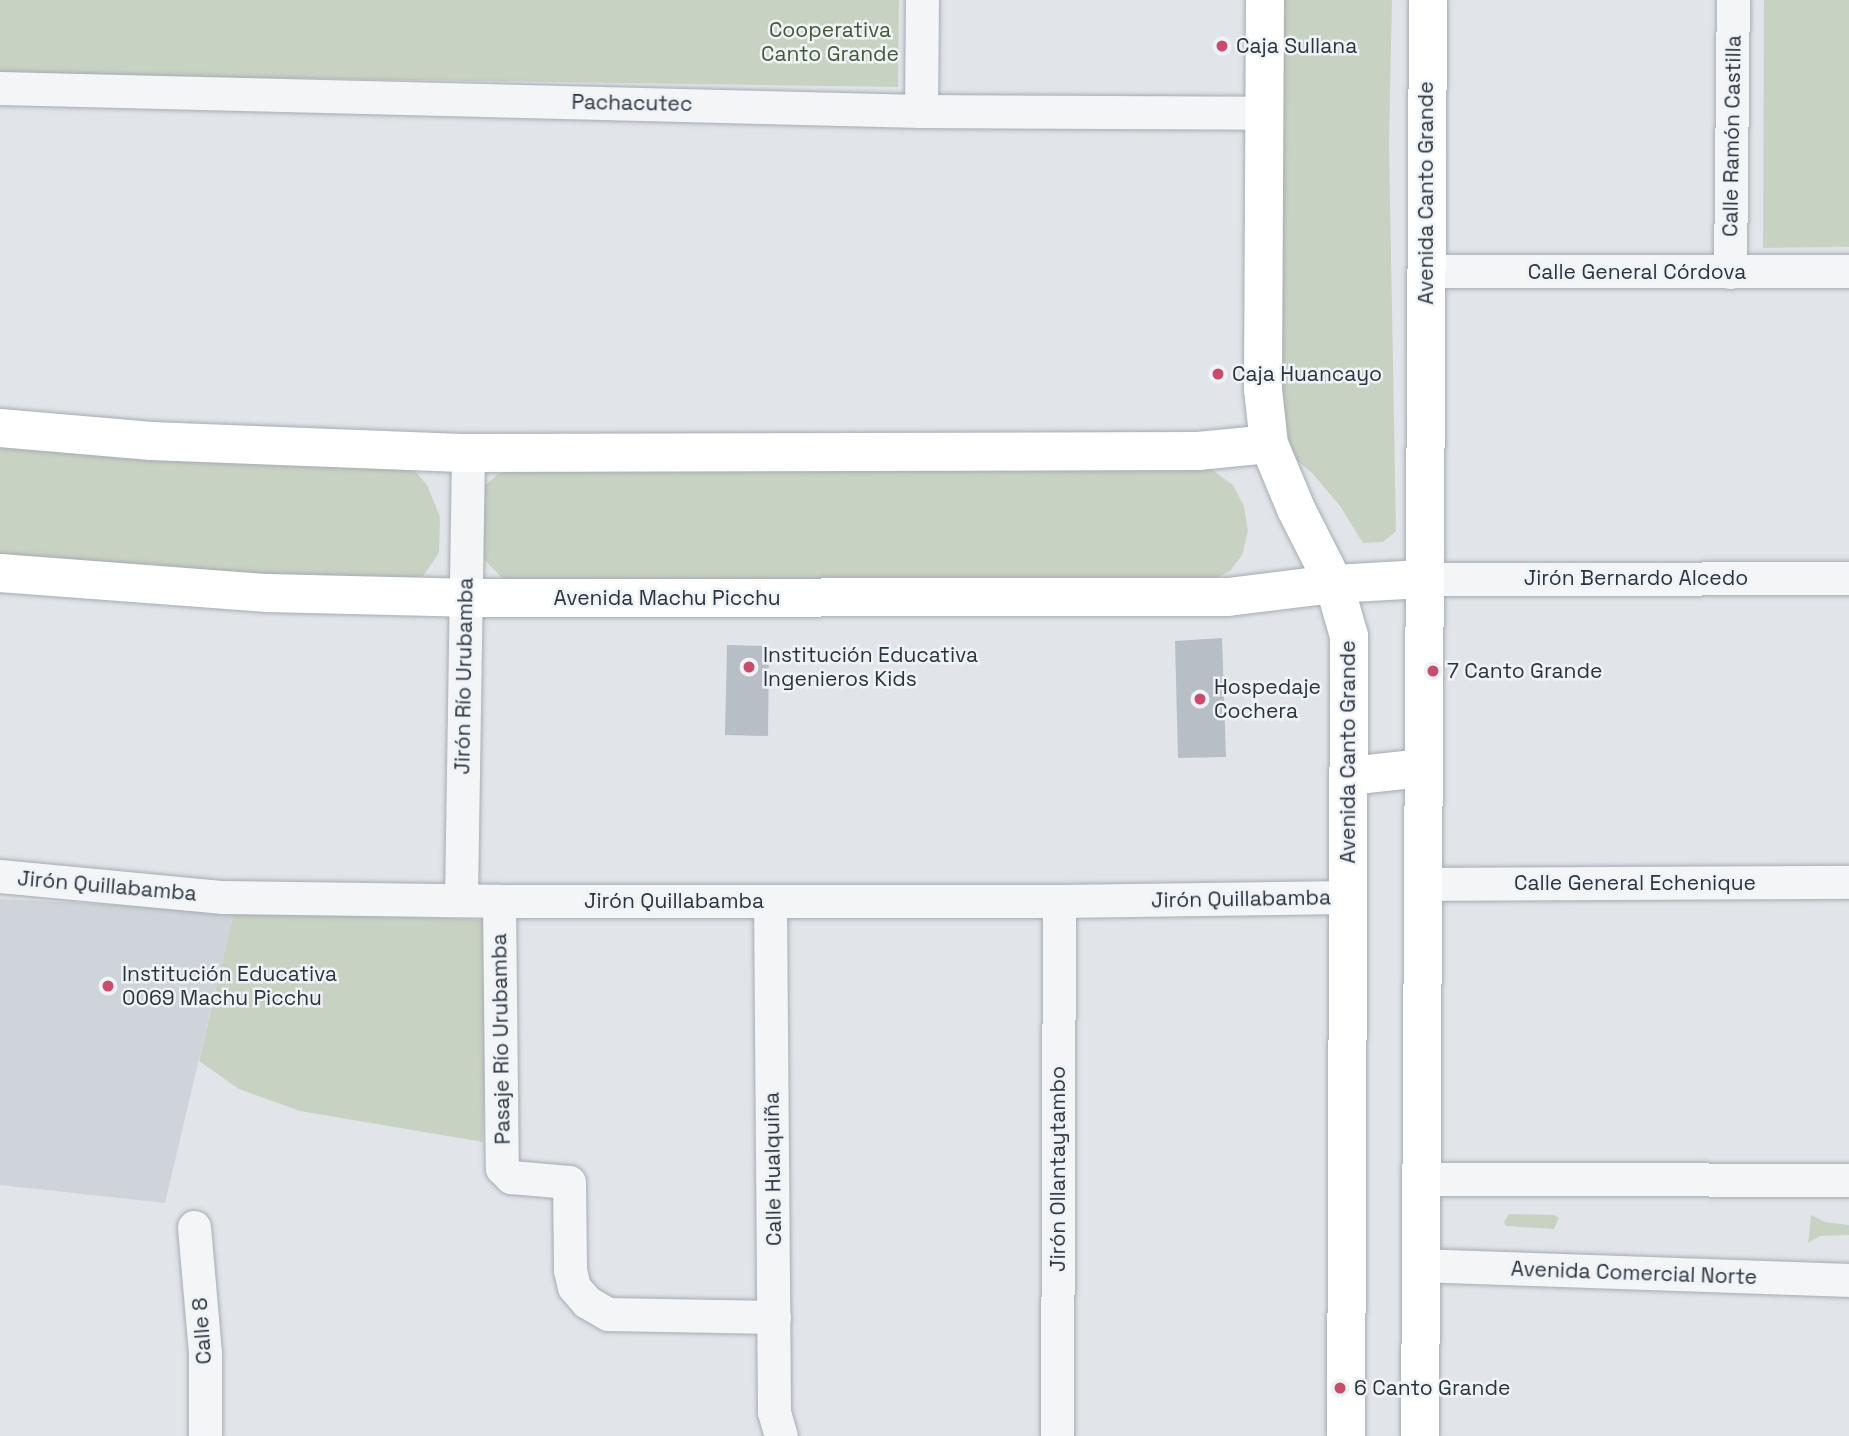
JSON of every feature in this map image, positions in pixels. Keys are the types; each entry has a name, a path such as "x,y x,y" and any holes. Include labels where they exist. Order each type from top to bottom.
{"main road":[{"name":"Avenida Canto Grande","path":"1265,0 1263,389 1269,444 1296,509 1334,584 1349,636 1346,1436"},
{"name":"Avenida Canto Grande","path":"1420,1436 1419,1179 1427,0"},
{"path":"0,428 151,441 467,453 1198,452 1269,444"},
{"name":"Avenida Machu Picchu","path":"0,573 267,593 465,598 1228,597 1334,584 1423,579"},
{"path":"1349,776 1422,768"}],"street":[{"path":"921,110 922,0"},
{"name":"Calle Ramón Castilla","path":"1730,272 1733,0"},
{"name":"Pachacutec","path":"0,88 921,110 1264,113"},
{"name":"Calle General Córdova","path":"1426,271 1849,271"},
{"name":"Jirón Río Urubamba","path":"461,899 467,453"},
{"name":"Jirón Bernardo Alcedo","path":"1423,579 1849,578"},
{"name":"Jirón Quillabamba","path":"0,876 223,897 499,901 1059,901 1349,897"},
{"name":"Calle General Echenique","path":"1422,884 1849,882"},
{"name":"Pasaje Río Urubamba","path":"499,901 502,1168 512,1177 569,1182 570,1270 574,1287 587,1303 608,1314 774,1317"},
{"name":"Calle Hualquiña","path":"770,901 774,1412 781,1436"},
{"name":"Jirón Ollantaytambo","path":"1057,1436 1059,901"},
{"path":"1419,1179 1849,1180"},
{"name":"Calle 8","path":"194,1227 205,1353 205,1436"},
{"name":"Avenida Comercial Norte","path":"1419,1265 1849,1280"}],"shaded area":[{"name":"Institución Educativa 0069 Machu Picchu","path":"0,899 234,911 165,1203 0,1185"}],"green space":[{"name":"Cooperativa Canto Grande","path":"0,0 899,0 898,87 0,74"},
{"path":"1277,0 1392,0 1389,143 1396,531 1383,542 1363,543 1340,506 1312,473 1288,453 1281,432"},
{"path":"1764,0 1849,0 1849,247 1763,248"},
{"path":"0,438 409,464 427,485 440,517 439,553 423,576 397,584 0,558"},
{"path":"1203,463 1233,485 1244,506 1248,531 1242,555 1230,571 1210,581 506,582 479,554 483,487 497,475 515,466"},
{"path":"234,911 489,920 483,1142 300,1111 239,1089 199,1061"},
{"path":"1509,1214 1554,1215 1559,1218 1554,1229 1506,1226 1504,1222"},
{"path":"1811,1215 1825,1222 1849,1225 1849,1235 1820,1236 1808,1243"}],"building":[{"name":"Hospedaje Cochera","path":"1222,638 1226,757 1178,758 1175,641"},
{"path":"727,645 769,646 768,736 725,735"}],"place":[{"name":"Caja Sullana","path":"1222,46"},
{"name":"Caja Huancayo","path":"1218,374"},
{"name":"Institución Educativa Ingenieros Kids","path":"749,667"},
{"name":"7 Canto Grande","path":"1433,671"},
{"name":"Hospedaje Cochera","path":"1200,699"},
{"name":"Institución Educativa 0069 Machu Picchu","path":"108,986"},
{"name":"6 Canto Grande","path":"1340,1388"}]}
